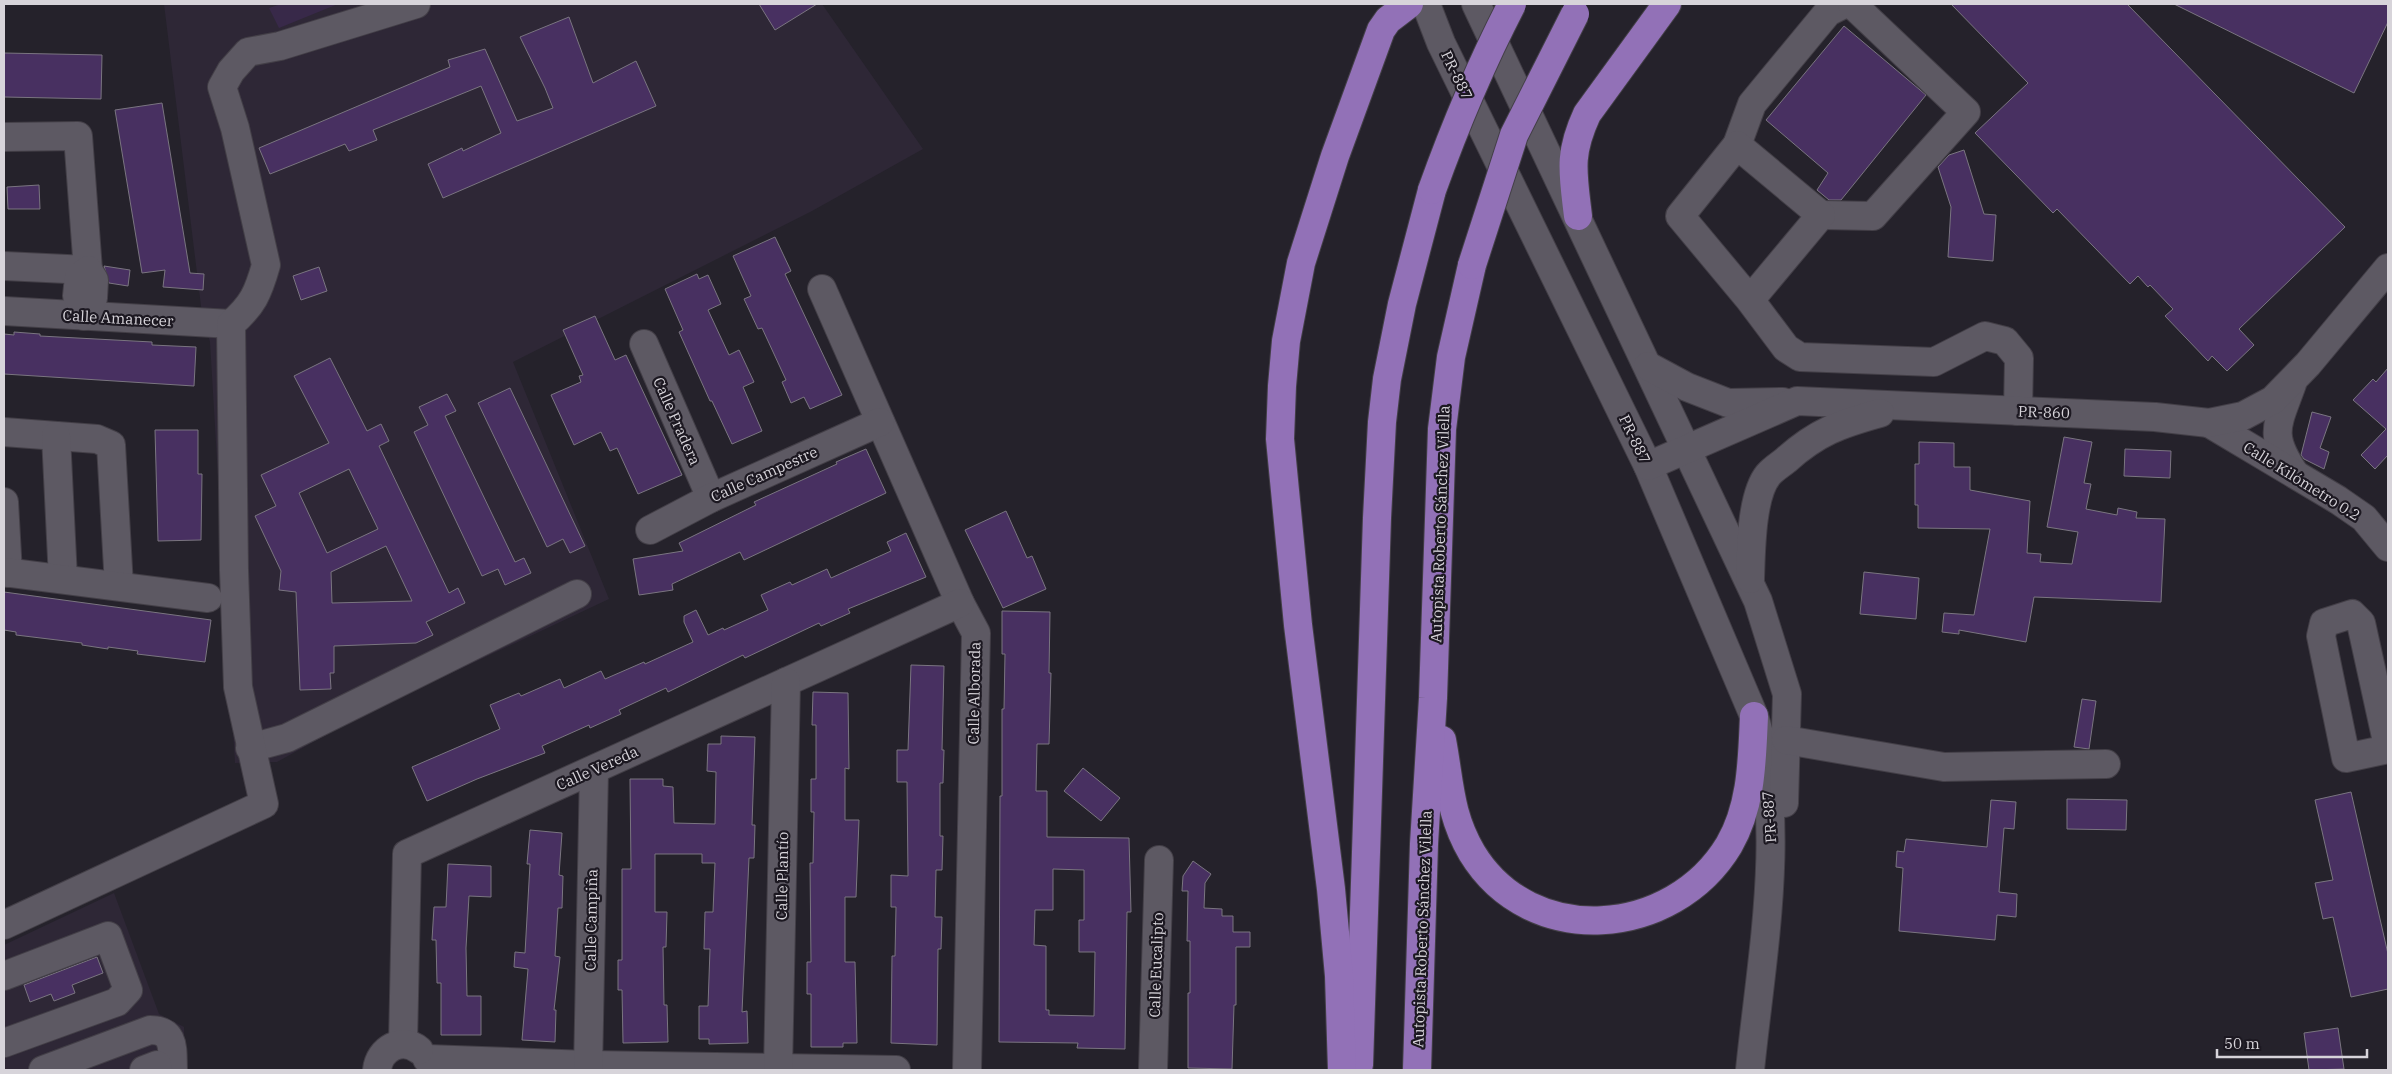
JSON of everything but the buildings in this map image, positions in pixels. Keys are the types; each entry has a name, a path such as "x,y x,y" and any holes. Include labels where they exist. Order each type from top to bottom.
{"highway":[{"path":"1342,1070 1339,976 1331,889 1298,625 1280,439 1282,386 1286,341 1294,292 1314,219 1381,30 1388,20 1409,4"},
{"path":"1359,1070 1377,518 1382,422 1387,379 1402,304 1432,190 1448,144 1480,68 1512,4"},
{"path":"1578,216 1573,151 1578,134 1587,114 1667,4"},
{"name":"Autopista Roberto Sánchez Vilella","path":"1417,1070 1424,844 1433,698 1442,429 1451,357 1472,265 1514,135 1578,9"},
{"path":"1433,698 1447,768 1450,800 1472,853 1487,873 1523,901 1560,916 1592,921 1634,916 1669,903 1704,878 1718,862 1737,829 1744,804 1751,772 1754,716"}],"street":[{"path":"4,925 264,804 250,748 238,687 234,570 232,324 249,308 261,285 266,266 236,128 222,87 230,70 248,52 280,46 416,4"},
{"name":"PR-887","path":"1426,4 1441,43 1648,466 1754,716 1764,747 1772,852 1750,1070"},
{"name":"PR-887","path":"1476,4 1578,216 1758,601 1787,694 1783,832 1768,895"},
{"path":"1844,4 1828,12 1752,104 1737,145 1680,216 1750,300 1786,348 1800,357 1934,362 1985,336 2005,341 2020,358 2018,411"},
{"path":"1737,145 1821,215 1873,216 1966,112 1852,4"},
{"path":"4,137 78,136 88,270 94,280 93,298 84,311"},
{"path":"1750,300 1821,215"},
{"path":"4,266 88,270"},
{"name":"PR-860","path":"1648,466 1797,402 2155,416 2209,423 2243,416 2273,400 2387,273"},
{"name":"Calle Alborada","path":"822,289 960,603 976,633 967,1070"},
{"name":"Calle Amanecer","path":"4,312 84,311 232,324"},
{"name":"Calle Pradera","path":"644,344 711,498"},
{"path":"1648,366 1687,387 1728,403 1797,402"},
{"path":"2295,377 2280,415 2277,433 2280,452 2296,475"},
{"path":"1750,583 1751,540 1758,500 1768,475 1808,441 1846,422 1905,406"},
{"name":"Calle Campestre","path":"650,530 711,498 880,422"},
{"name":"Calle Kilómetro 0.2","path":"2209,423 2338,500 2364,518 2388,547"},
{"path":"4,432 96,439 111,445 119,586"},
{"path":"56,436 63,579"},
{"path":"4,502 6,572 208,598"},
{"path":"250,748 287,738 577,594"},
{"name":"Calle Vereda","path":"404,1044 407,854 960,603"},
{"path":"2352,614 2361,623 2388,747 2346,758 2320,636 2324,623 2352,614"},
{"name":"Calle Plantío","path":"778,1069 786,682"},
{"path":"1786,740 1944,766 2106,764"},
{"name":"Calle Campiña","path":"588,1068 594,770"},
{"name":"Calle Eucalipto","path":"1153,1070 1159,860"},
{"path":"4,976 108,936 128,990 117,1002 4,1042"},
{"path":"43,1070 150,1030 159,1030 167,1035 172,1044 173,1070"},
{"path":"375,1070 383,1053 392,1046 404,1044 417,1048 428,1064 588,1068 896,1070"},
{"path":"144,1070 157,1065 158,1070"}],"shaded area":[{"path":"164,4 822,4 923,149 812,211 513,362 609,599 364,714 277,762 235,763 210,342 202,314"},
{"path":"281,4 338,4 279,28 269,8"},
{"path":"114,893 159,1014 184,1027 185,1070 4,1070 4,945"}]}
